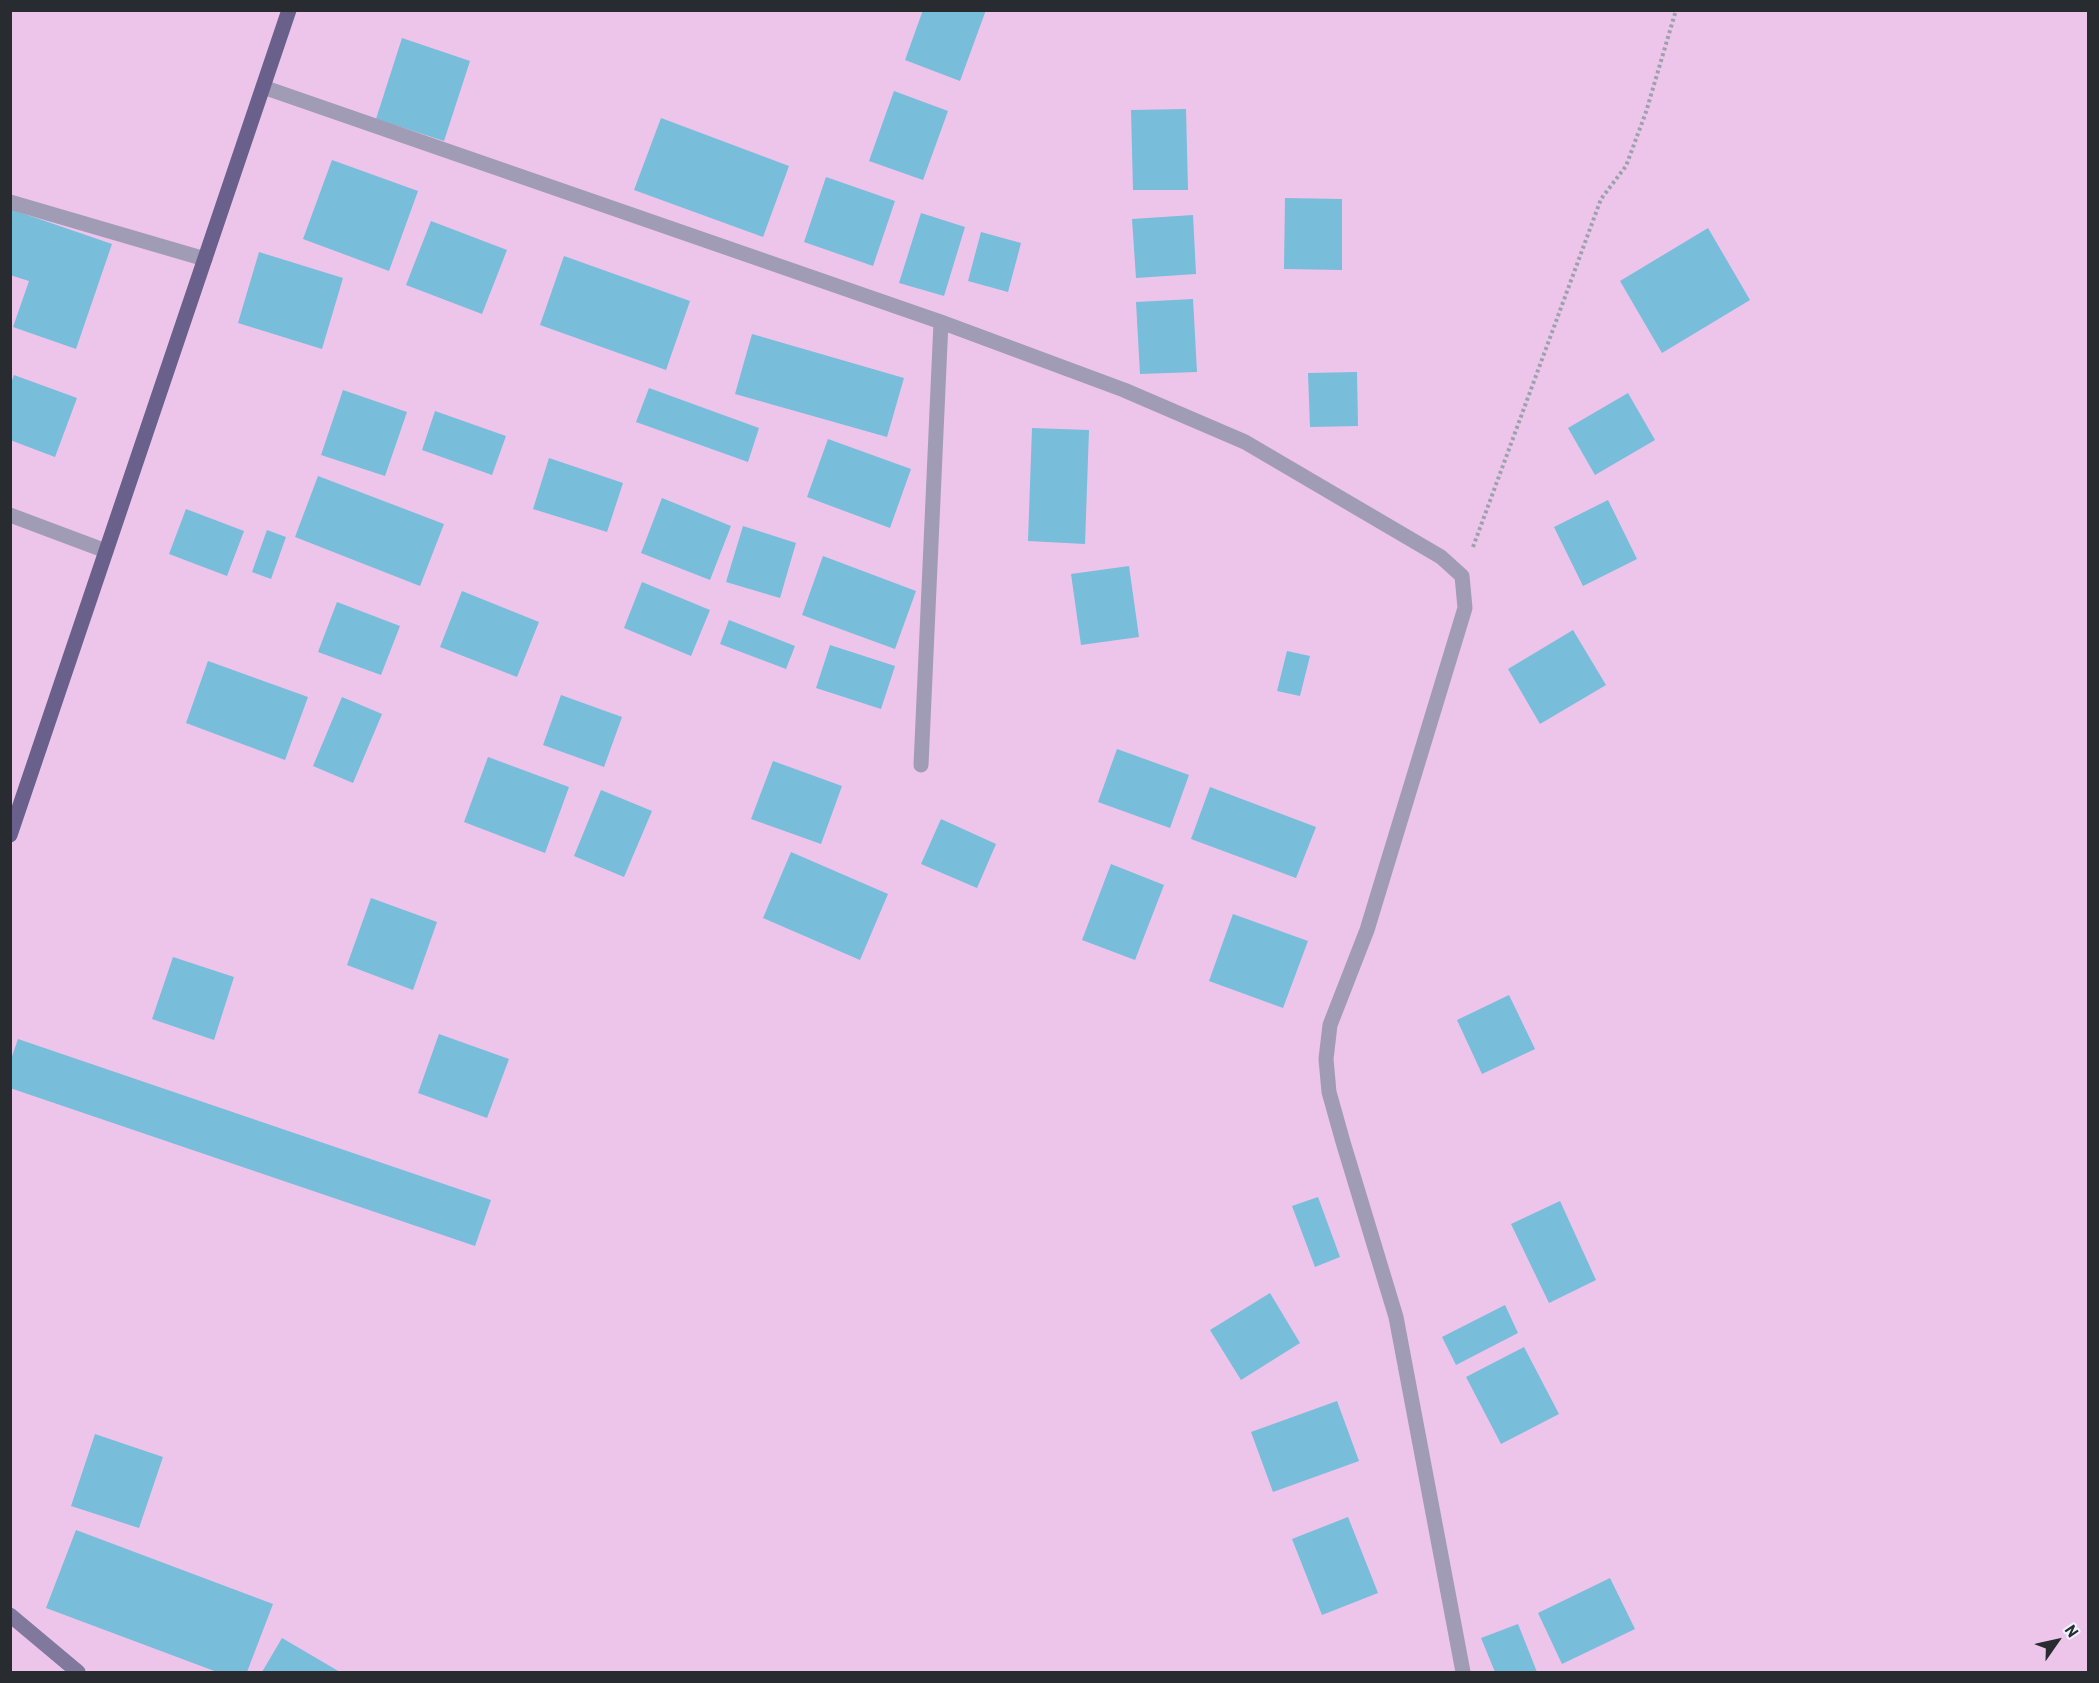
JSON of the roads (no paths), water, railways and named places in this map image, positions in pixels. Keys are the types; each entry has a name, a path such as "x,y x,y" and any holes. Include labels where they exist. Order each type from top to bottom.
{"main road":[{"path":"10,835 289,10"}],"street":[{"path":"263,87 941,322 1124,390 1245,442 1441,557 1462,576 1465,608 1366,930 1330,1025 1326,1059 1329,1092 1342,1142 1396,1317 1463,1672"},
{"path":"10,202 205,259"},
{"path":"921,765 941,322"},
{"path":"10,515 106,551"},
{"path":"10,1615 78,1672"}]}
